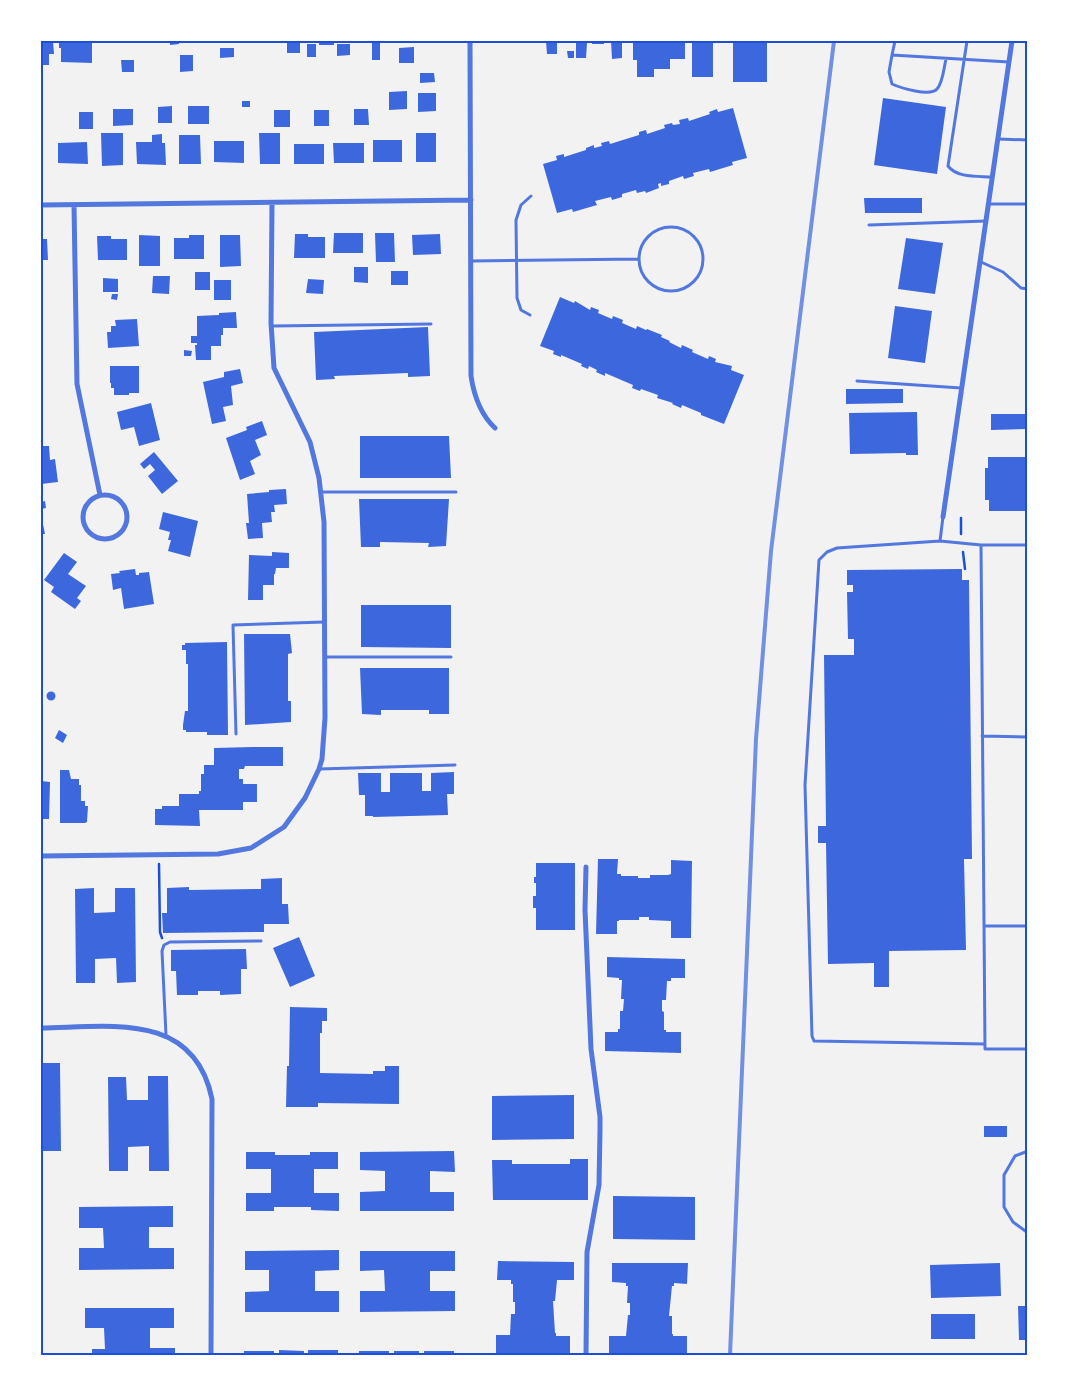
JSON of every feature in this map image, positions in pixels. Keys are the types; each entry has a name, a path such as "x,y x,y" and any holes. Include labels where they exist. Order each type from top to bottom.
{"street":[{"path":"470,41 471,376 474,396 486,420 495,428"},
{"path":"943,517 1012,41"},
{"path":"41,205 471,200"},
{"path":"41,856 218,854 251,848 284,827 306,798 319,769 322,760 325,718 324,522 319,478 310,442 274,368 271,326 272,203"},
{"path":"74,205 78,384 100,495"},
{"path":"100,495 115,497 121,502 127,512 126,524 121,532 114,537 104,539 94,536 87,529 83,520 86,506 92,499 100,495"},
{"path":"586,867 585,910 591,1049 600,1117 600,1131 599,1185 588,1242 586,1355"},
{"path":"41,1028 119,1026 143,1029 166,1035 185,1048 200,1065 208,1082 212,1099 211,1355"}],"lane":[{"path":"895,41 889,72 892,84 916,91 932,92 939,86 946,59"},
{"path":"968,41 948,166 952,172 959,174 992,177"},
{"path":"892,55 1009,62"},
{"path":"998,139 1028,140"},
{"path":"530,316 521,310 517,298 516,220 521,205 531,196"},
{"path":"988,204 1028,204"},
{"path":"869,225 986,221"},
{"path":"671,226 682,228 698,240 702,250 703,261 701,272 695,281 681,289 664,291 654,287 646,280 640,270 638,259 642,244 652,232 671,226"},
{"path":"471,261 638,259"},
{"path":"980,262 1003,272 1021,288 1028,289"},
{"path":"271,326 431,324"},
{"path":"857,381 962,388"},
{"path":"321,492 456,492"},
{"path":"940,541 943,517"},
{"path":"985,1044 814,1041 812,1036 805,785 818,560 827,552 837,548 940,541 981,545 1028,545"},
{"path":"981,545 985,1049 1028,1049"},
{"path":"236,734 233,625 324,622"},
{"path":"325,657 450,657"},
{"path":"982,736 1028,737"},
{"path":"319,769 455,765"},
{"path":"984,926 1028,926"},
{"path":"166,1035 162,951 164,945 170,942 262,941"},
{"path":"1028,1151 1015,1156 1004,1176 1004,1207 1013,1222 1028,1232"}],"path":[{"path":"159,855 160,932 164,945"}],"building":[{"path":"41,41 53,41 54,54 49,54 49,65 41,65"},
{"path":"59,41 92,41 92,63 61,62"},
{"path":"170,41 179,41 179,44 170,45"},
{"path":"287,41 300,41 300,53 287,53"},
{"path":"319,41 334,41 334,45 319,45"},
{"path":"546,41 557,41 557,54 547,54"},
{"path":"592,41 604,41 604,44 592,44"},
{"path":"611,41 622,41 622,58 612,59"},
{"path":"633,41 685,41 685,59 670,59 670,69 654,69 654,77 637,77 637,60 633,60"},
{"path":"692,41 713,41 713,77 692,77"},
{"path":"733,41 767,41 767,82 733,82"},
{"path":"372,43 380,43 380,60 372,60"},
{"path":"576,43 587,43 586,58 576,58"},
{"path":"307,44 316,44 316,57 307,57"},
{"path":"337,44 350,44 350,55 337,56"},
{"path":"414,47 414,63 399,63 399,48"},
{"path":"220,48 234,48 234,57 220,58"},
{"path":"567,51 574,51 574,58 568,58"},
{"path":"180,55 193,55 193,71 180,72"},
{"path":"121,60 134,60 134,72 122,72"},
{"path":"420,73 434,73 435,82 420,83"},
{"path":"407,91 407,109 389,110 389,92"},
{"path":"418,93 436,93 436,111 418,112"},
{"path":"883,98 946,107 937,174 874,165"},
{"path":"242,101 250,101 250,107 242,107"},
{"path":"172,106 172,123 158,123 158,107"},
{"path":"188,106 209,106 209,124 188,124"},
{"path":"733,108 747,158 732,162 733,165 710,172 709,169 693,173 694,176 684,179 683,176 669,181 669,184 661,186 661,183 658,184 659,188 646,193 645,191 637,193 636,190 622,194 622,197 612,200 611,197 595,201 597,205 573,212 572,209 557,213 543,164 557,160 556,156 564,154 564,157 586,150 586,148 594,145 594,148 602,146 601,143 609,141 610,144 639,135 639,132 646,130 647,134 665,128 664,125 680,124 679,120 688,118 689,121 710,114 709,112 717,109 718,112"},
{"path":"113,109 133,109 133,125 113,126"},
{"path":"354,109 368,109 369,125 354,125"},
{"path":"274,110 290,110 290,127 274,127"},
{"path":"314,110 329,110 329,126 314,126"},
{"path":"79,112 93,112 93,129 79,129"},
{"path":"101,133 123,133 123,165 102,166"},
{"path":"259,133 280,133 280,164 260,164"},
{"path":"416,133 436,133 436,162 416,162"},
{"path":"162,134 162,143 165,143 166,165 137,164 136,142 152,142 152,135"},
{"path":"179,135 200,135 201,164 179,164"},
{"path":"373,140 402,140 402,162 373,162"},
{"path":"214,141 244,141 244,163 214,162"},
{"path":"87,142 88,164 58,163 58,143"},
{"path":"333,143 364,143 364,163 334,163"},
{"path":"294,144 324,144 324,164 294,164"},
{"path":"864,198 922,198 922,213 865,213"},
{"path":"334,233 363,233 363,253 333,253"},
{"path":"375,233 394,233 395,262 376,262"},
{"path":"295,234 308,234 308,237 325,237 325,258 294,258"},
{"path":"440,234 441,254 413,255 412,235"},
{"path":"139,235 160,236 160,266 139,266"},
{"path":"189,235 204,235 204,259 174,259 174,238 189,238"},
{"path":"220,235 240,235 241,266 220,267"},
{"path":"97,236 111,236 111,239 127,239 127,260 98,260"},
{"path":"906,238 943,243 935,294 898,289"},
{"path":"41,239 47,239 48,260 41,260"},
{"path":"354,267 368,267 368,283 354,282"},
{"path":"391,271 408,271 408,285 391,285"},
{"path":"195,272 210,272 210,290 195,290"},
{"path":"153,276 170,276 169,294 152,293"},
{"path":"103,278 118,279 118,292 103,292"},
{"path":"308,279 324,280 323,294 306,293"},
{"path":"214,280 231,280 231,300 214,300"},
{"path":"112,294 118,294 117,300 111,299"},
{"path":"560,297 574,303 575,301 590,310 591,307 599,310 598,313 612,319 613,316 623,320 622,323 636,329 637,326 662,335 661,337 681,348 682,345 708,359 709,356 716,359 715,362 732,366 731,370 744,375 724,424 682,405 681,408 673,403 657,398 658,395 632,388 633,385 605,373 605,376 589,366 588,369 581,366 582,364 561,355 561,357 553,354 554,351 540,346"},
{"path":"895,306 932,311 925,363 888,358"},
{"path":"236,312 237,328 223,328 221,346 211,346 211,360 196,360 195,345 197,343 191,343 191,336 197,336 197,316"},
{"path":"137,319 139,346 108,348 107,332 111,332 111,326 116,326 115,320"},
{"path":"428,327 430,376 408,377 408,373 334,376 335,379 316,380 314,332"},
{"path":"184,350 192,351 191,356 184,356"},
{"path":"110,366 139,366 139,393 114,395 114,388 111,388 110,383"},
{"path":"240,369 243,383 231,386 233,405 223,407 226,421 212,424 203,382 224,377 224,372"},
{"path":"846,389 903,389 903,403 846,404"},
{"path":"151,403 160,440 139,446 134,427 121,430 117,412"},
{"path":"917,412 918,455 906,455 906,453 850,454 849,413"},
{"path":"991,414 1028,414 1028,429 991,430"},
{"path":"262,421 267,435 255,440 261,455 250,461 255,474 240,480 226,438 247,430 246,427"},
{"path":"360,436 449,436 451,478 360,478"},
{"path":"41,446 49,446 50,460 55,459 58,482 41,484"},
{"path":"154,452 178,481 162,494 148,476 155,470 150,464 144,469 140,464"},
{"path":"988,457 1026,457 1026,468 1028,468 1026,511 989,511 989,500 985,500 985,468 988,468"},
{"path":"286,489 287,504 274,505 275,512 271,512 272,522 262,523 263,538 248,539 246,523 249,523 247,494"},
{"path":"359,499 449,499 446,546 428,547 429,543 380,542 380,547 361,547"},
{"path":"45,501 46,508 41,509 41,502"},
{"path":"163,512 198,521 190,557 168,551 171,540 168,540 170,532 159,529"},
{"path":"41,515 45,534 41,534"},
{"path":"272,552 289,553 289,568 276,568 274,585 263,585 263,600 248,600 249,555 272,556"},
{"path":"64,553 77,562 68,574 86,586 77,598 81,601 75,609 51,592 54,587 44,580"},
{"path":"135,569 136,575 149,572 154,604 124,609 121,588 113,590 111,574"},
{"path":"962,569 962,580 969,580 972,859 964,859 966,950 889,951 889,987 874,987 874,963 828,964 826,843 818,843 818,826 826,826 824,655 854,655 854,639 848,639 847,592 853,592 853,585 847,585 847,570"},
{"path":"361,605 451,605 451,648 361,647"},
{"path":"244,634 290,634 292,653 288,654 288,701 291,701 291,722 245,725"},
{"path":"227,642 228,735 186,732 186,730 183,730 183,725 185,711 188,711 188,664 186,664 186,650 182,650 182,645 185,645 185,643"},
{"path":"360,668 449,668 449,714 429,714 429,710 381,710 381,715 362,714"},
{"path":"51,691 56,696 51,701 46,696"},
{"path":"59,730 67,735 63,743 55,738"},
{"path":"283,747 283,766 245,766 244,769 239,769 239,779 243,779 243,784 257,784 257,802 243,802 243,810 199,810 200,826 155,825 155,809 162,809 162,806 179,806 179,794 199,794 199,791 201,791 201,774 204,774 204,765 214,765 214,748"},
{"path":"60,770 69,770 71,779 79,779 81,801 85,801 85,806 88,806 87,822 85,823 60,823"},
{"path":"454,772 454,794 447,794 448,815 365,816 365,795 359,795 358,773 381,773 381,792 390,792 390,773 422,773 422,791 431,791 431,773"},
{"path":"41,781 50,782 49,819 41,819"},
{"path":"598,859 618,859 617,874 621,874 621,876 638,876 638,878 650,878 650,875 671,874 671,860 692,861 691,938 671,938 671,921 649,920 649,917 639,917 639,920 617,921 617,934 596,934"},
{"path":"536,863 575,863 575,930 536,930 536,908 533,908 533,896 536,896 534,877 536,877"},
{"path":"282,878 282,904 288,904 289,924 264,924 264,932 163,933 162,913 167,913 167,888 189,887 189,890 261,889 261,879"},
{"path":"94,888 94,913 115,912 115,888 135,888 136,982 117,983 116,958 95,959 95,983 76,983 75,889"},
{"path":"299,937 315,976 290,987 273,948"},
{"path":"246,949 247,969 241,969 241,994 220,995 220,991 198,991 198,995 177,995 176,971 171,971 171,950"},
{"path":"607,957 685,959 685,978 671,978 671,981 667,981 666,1000 662,1000 664,1030 666,1032 681,1032 681,1053 605,1051 605,1032 618,1032 618,1029 620,1029 620,1011 623,1011 624,999 621,999 622,980 607,977"},
{"path":"290,1007 327,1008 327,1021 322,1021 322,1033 320,1033 320,1073 373,1074 373,1071 385,1071 385,1066 399,1066 399,1104 318,1103 318,1107 286,1107"},
{"path":"41,1063 60,1063 61,1151 41,1151"},
{"path":"148,1076 168,1076 169,1171 149,1171 149,1146 128,1147 128,1171 109,1171 108,1077 126,1077 127,1100 148,1100"},
{"path":"574,1095 574,1139 492,1140 492,1096"},
{"path":"984,1126 1007,1126 1007,1137 984,1137"},
{"path":"454,1151 455,1172 430,1171 430,1192 454,1192 454,1211 360,1211 360,1192 385,1191 385,1171 360,1170 360,1152"},
{"path":"246,1152 275,1152 275,1155 310,1155 310,1152 338,1152 338,1169 314,1169 314,1193 339,1193 339,1211 311,1210 311,1207 274,1207 274,1211 246,1211 246,1193 271,1193 271,1169 246,1169"},
{"path":"570,1159 588,1159 588,1200 493,1200 492,1160 512,1160 512,1164 570,1164"},
{"path":"613,1196 695,1197 695,1240 613,1239"},
{"path":"173,1206 173,1227 149,1227 149,1248 174,1248 174,1269 79,1270 79,1248 104,1248 103,1228 79,1228 79,1207"},
{"path":"339,1250 339,1270 315,1271 315,1291 339,1291 339,1312 245,1312 245,1292 269,1291 269,1270 245,1270 245,1251"},
{"path":"360,1251 455,1251 455,1271 430,1271 430,1291 455,1291 455,1311 360,1312 360,1291 385,1291 384,1270 360,1271"},
{"path":"498,1261 574,1262 574,1280 557,1280 555,1301 553,1301 555,1333 556,1336 570,1336 570,1354 496,1353 496,1335 510,1335 511,1314 515,1314 513,1284 511,1284 511,1280 497,1280"},
{"path":"612,1263 688,1263 687,1284 674,1283 674,1286 672,1286 669,1316 672,1316 673,1336 687,1336 687,1355 609,1355 609,1336 626,1336 628,1315 630,1315 630,1303 627,1303 628,1286 626,1286 626,1283 612,1282"},
{"path":"1000,1263 1001,1296 931,1298 930,1265"},
{"path":"1018,1306 1028,1306 1028,1340 1019,1340"},
{"path":"85,1308 174,1308 174,1328 150,1328 150,1348 175,1348 175,1355 92,1355 92,1349 105,1349 104,1328 85,1328"},
{"path":"931,1314 975,1314 975,1339 931,1339"},
{"path":"279,1350 304,1351 304,1355 279,1355"},
{"path":"308,1350 338,1350 338,1355 308,1355"},
{"path":"244,1351 274,1351 274,1355 244,1355"},
{"path":"359,1351 389,1351 389,1355 359,1355"},
{"path":"394,1351 419,1351 419,1355 394,1355"},
{"path":"424,1351 454,1351 454,1355 424,1355"}],"railway":[{"path":"730,1355 756,739 771,551 834,41"}]}
